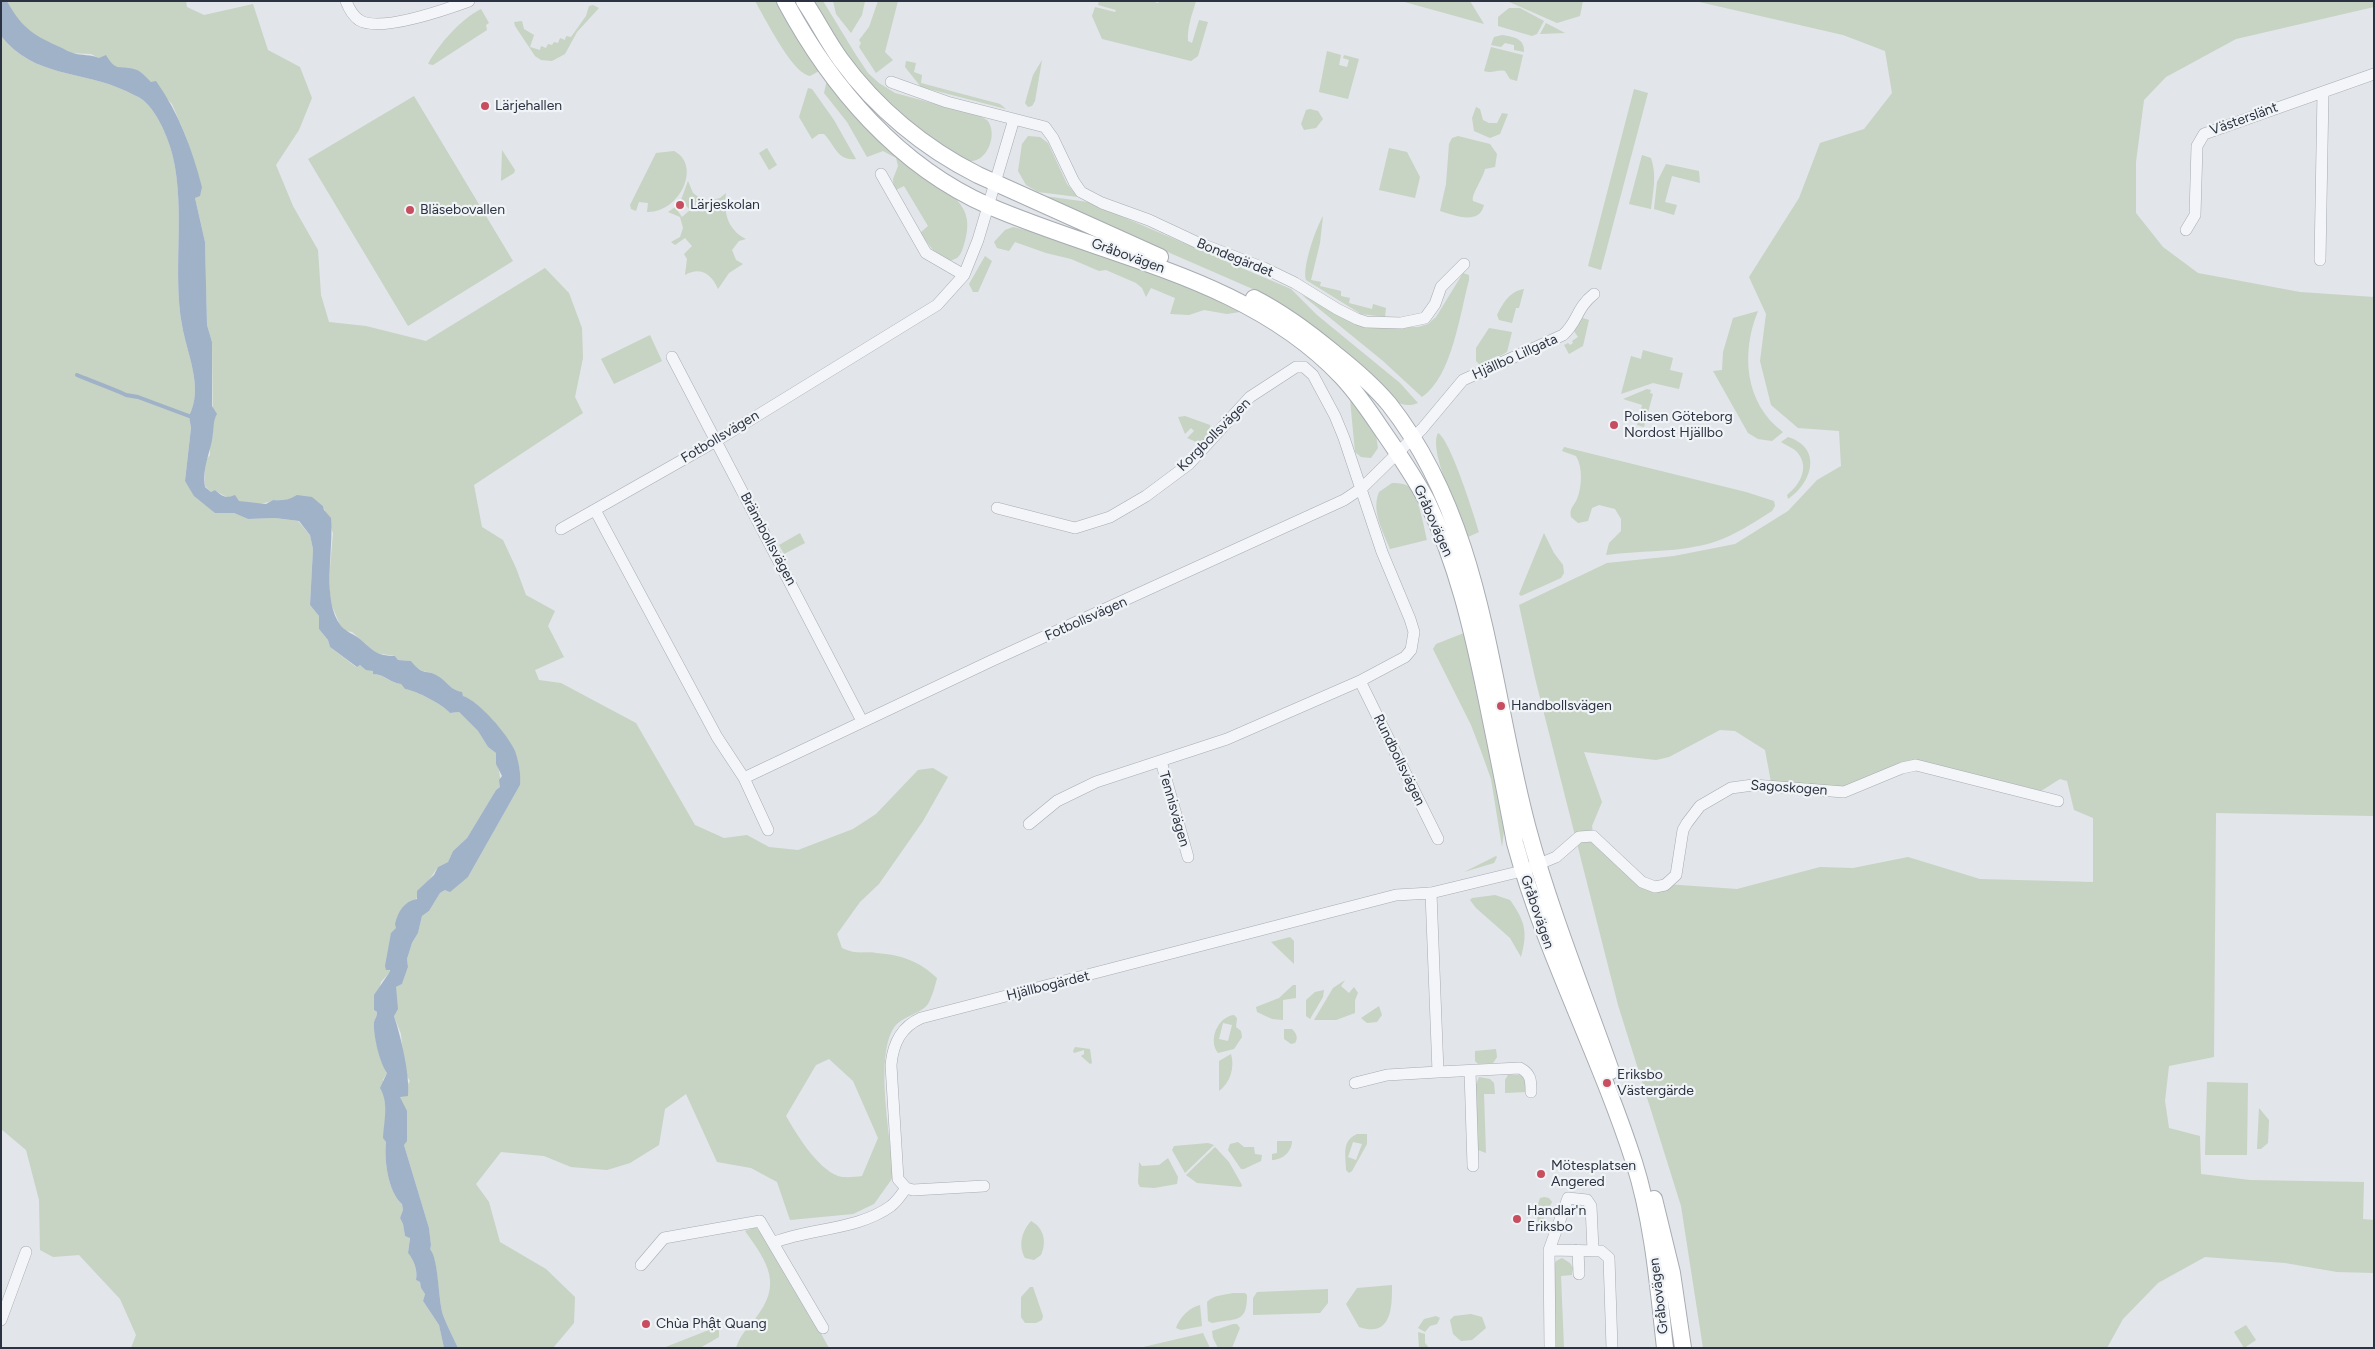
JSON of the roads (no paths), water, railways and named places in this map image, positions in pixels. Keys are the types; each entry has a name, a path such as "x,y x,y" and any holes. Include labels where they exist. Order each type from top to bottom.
{"main road":[{"name":"Gråbovägen","path":"785,1 825,67 869,121 887,140 927,171 987,205 1168,270 1230,296 1252,309 1319,355 1343,378 1398,452 1434,516 1462,593 1472,631 1522,871 1547,944 1606,1083 1634,1163 1651,1235 1665,1348"},
{"name":"Gråbovägen","path":"804,1 842,61 885,111 938,153 995,183 1232,287 1264,303 1312,334 1369,384 1388,403 1412,438 1434,474 1454,518 1466,554 1486,636 1509,753 1540,865 1654,1198 1672,1273 1683,1348"}],"street":[{"path":"346,1 350,11 360,21 383,25 437,12 469,1"},
{"name":"Västerslänt","path":"2186,230 2195,215 2197,146 2204,134 2374,74"},
{"name":"Bondegärdet","path":"891,82 947,102 1045,127 1053,138 1074,182 1081,192 1102,203 1149,220 1196,242 1287,279 1337,310 1366,322 1401,322 1425,318 1435,304 1441,288 1464,264"},
{"path":"2320,260 2323,92"},
{"path":"995,183 1014,119"},
{"path":"881,174 926,253 964,275"},
{"name":"Fotbollsvägen","path":"561,529 716,441 936,305 964,275 978,240 995,183"},
{"name":"Hjällbo Lillgata","path":"1412,438 1435,415 1463,380 1563,336 1569,330 1583,303 1594,294"},
{"name":"Brännbollsvägen","path":"672,357 862,722"},
{"name":"Korgbollsvägen","path":"997,508 1075,528 1110,517 1146,496 1189,464 1250,398 1296,367 1304,367 1313,375 1330,405 1362,488"},
{"name":"Fotbollsvägen","path":"744,778 1344,500 1362,488 1412,438"},
{"path":"1029,824 1056,801 1096,782 1227,738 1360,681 1405,658 1414,642 1410,619 1382,552 1362,488"},
{"path":"595,510 718,737 744,778 768,830"},
{"name":"Rundbollsvägen","path":"1360,681 1438,839"},
{"name":"Tennisvägen","path":"1160,761 1188,857"},
{"name":"Sagoskogen","path":"1540,865 1556,857 1579,837 1593,836 1642,882 1655,887 1665,885 1676,874 1683,830 1692,815 1700,806 1716,796 1731,788 1743,785 1844,792 1902,768 1916,765 2058,801"},
{"name":"Hjällbogärdet","path":"906,1188 898,1179 891,1065 897,1041 902,1031 910,1023 943,1012 1126,967 1396,895 1431,893 1540,865"},
{"path":"1431,893 1438,1072"},
{"path":"1355,1083 1387,1075 1520,1068 1528,1072 1531,1078 1532,1092"},
{"path":"1470,1071 1472,1166"},
{"path":"775,1242 793,1235 862,1220 891,1206 906,1188 920,1190 984,1186"},
{"path":"1550,1348 1548,1250 1568,1198 1587,1200 1591,1206 1593,1250"},
{"path":"641,1265 664,1238 760,1221 775,1242 823,1328"},
{"path":"1548,1250 1601,1251 1609,1258 1612,1348"},
{"path":"1578,1250 1579,1274"},
{"path":"1,1320 26,1252"}],"water":[{"path":"1,1 7,1 24,25 44,40 76,54 99,58 106,55 115,66 136,70 151,82 156,81 184,132 202,187 200,196 195,198 205,242 207,325 212,342 212,406 217,414 206,466 205,487 211,492 215,490 224,496 235,495 239,501 266,504 273,500 285,500 297,495 312,497 323,506 331,518 331,603 341,626 358,637 375,652 395,656 398,660 411,661 422,671 438,676 452,688 462,692 463,696 477,704 492,719 506,736 518,759 520,785 468,877 450,892 445,890 440,893 429,911 422,916 418,933 412,943 407,959 408,967 402,984 396,987 398,1009 394,1016 408,1078 408,1096 400,1097 407,1111 407,1141 404,1145 429,1228 430,1249 437,1270 441,1308 458,1348 444,1348 439,1325 423,1301 425,1294 420,1282 416,1280 415,1266 408,1253 410,1238 405,1236 400,1218 403,1210 402,1204 397,1199 390,1184 386,1158 386,1142 383,1138 385,1106 380,1088 387,1073 377,1049 374,1023 377,1012 374,1010 374,995 390,970 386,970 385,966 391,933 396,928 395,924 400,911 408,902 417,899 417,891 434,875 438,867 448,862 453,851 467,838 496,790 500,787 499,780 502,776 496,764 496,753 488,747 478,731 459,712 450,713 429,698 405,689 401,684 381,675 373,674 373,671 366,670 360,665 357,667 330,647 328,640 319,629 319,616 310,605 313,549 310,535 299,521 275,518 248,519 234,513 215,513 194,496 185,481 191,428 189,416 195,394 195,382 179,306 178,187 168,140 154,113 139,97 109,84 43,66 14,50 1,36"}],"waterway":[{"path":"77,375 126,395 138,397 189,416"}],"place":[{"name":"Lärjehallen","path":"485,106"},
{"name":"Lärjeskolan","path":"680,205"},
{"name":"Bläsebovallen","path":"410,210"},
{"name":"Polisen Göteborg Nordost Hjällbo","path":"1614,425"},
{"name":"Handbollsvägen","path":"1501,706"},
{"name":"Eriksbo Västergärde","path":"1607,1083"},
{"name":"Mötesplatsen Angered","path":"1541,1174"},
{"name":"Handlar'n Eriksbo","path":"1517,1219"},
{"name":"Chùa Phật Quang","path":"646,1324"}]}
